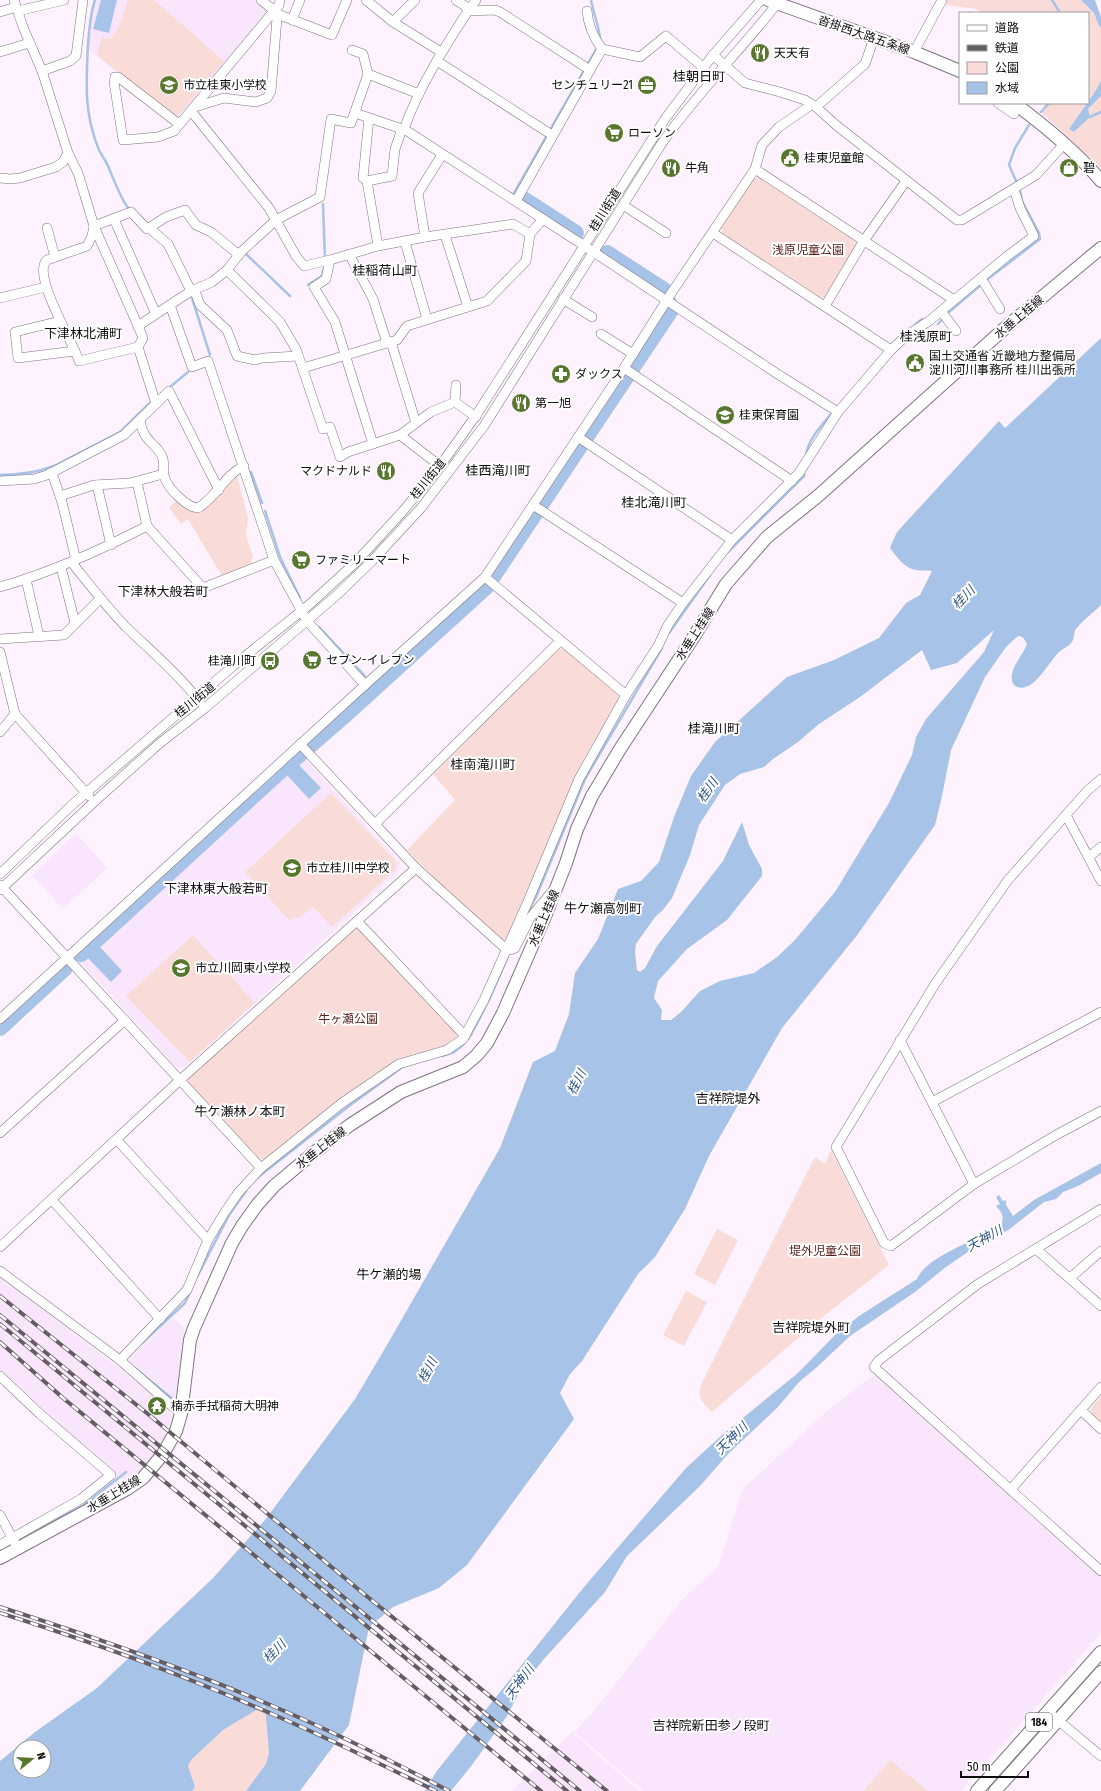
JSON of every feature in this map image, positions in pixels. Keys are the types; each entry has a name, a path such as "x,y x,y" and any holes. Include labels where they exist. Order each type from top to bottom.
{"main road":[{"name":"沓掛西大路五条線","path":"775,1 914,52 959,71"},
{"path":"1014,108 1064,144 1078,156 1101,181"},
{"name":"水垂上桂線","path":"0,1558 15,1543 127,1489 143,1478 163,1454 176,1431 176,1409 190,1340 194,1328 220,1268 242,1226 274,1186 310,1155 350,1125 389,1099 415,1086 452,1073 463,1067 476,1056 487,1043 503,1013 558,884 577,829 592,796 620,749 693,638 726,584 767,537 818,496 1005,328 1101,248"},
{"name":"184","path":"977,1791 1048,1711 1097,1665 1101,1652"},
{"name":"184","path":"995,1791 1101,1672"}],"street":[{"path":"0,12 16,6 64,0"},
{"path":"42,71 70,61 76,56 83,0"},
{"path":"261,0 274,11 332,36 348,0"},
{"path":"179,124 118,77 115,77 114,82 123,140 158,137 177,130 179,124 279,5 280,0"},
{"path":"292,20 300,0"},
{"path":"366,0 439,57 552,135"},
{"path":"393,22 415,0"},
{"path":"456,0 465,6 468,11"},
{"path":"367,181 392,176 395,149 419,94 439,57 476,0"},
{"name":"桂川街道","path":"0,874 86,793 300,612 356,562 403,511 440,466 476,417 583,246 665,119 713,55 761,0"},
{"path":"914,52 942,0"},
{"name":"桂川街道","path":"1,888 94,802 306,621 372,562 421,508 484,426 662,143 685,111 724,66 775,1"},
{"path":"16,6 29,42 42,71 68,153 78,173 94,226 143,338 138,347 156,404"},
{"path":"468,11 495,10 500,12 590,70"},
{"path":"193,109 224,98 256,102 267,98 271,91 273,68 277,18 274,11"},
{"path":"587,11 588,20 596,41 602,49 640,57 666,36 704,68"},
{"path":"0,1019 304,748 365,685 489,580 534,505 581,439 633,354 671,303 672,292 755,169 762,145 779,127 814,106 865,64 874,38"},
{"path":"0,52 29,42"},
{"path":"516,201 602,49"},
{"path":"138,326 191,291 212,282 276,220 320,197 331,119 352,123 368,74 363,54 352,50"},
{"path":"713,55 745,83 805,100 814,106 906,181 957,220 962,220 1036,175 1064,144"},
{"path":"368,74 419,94"},
{"path":"1001,104 1014,108"},
{"path":"193,109 252,185 276,220 301,264 307,267 378,246 425,237 513,224 530,234"},
{"path":"355,113 403,129 516,201 836,411"},
{"path":"368,118 363,178 367,181 378,246"},
{"path":"0,178 20,178 56,167 63,162 68,153"},
{"path":"425,237 418,193 442,155"},
{"path":"755,169 863,242 954,300"},
{"path":"825,306 863,242 906,181"},
{"path":"120,1360 186,1290 208,1240 238,1193 261,1168 334,1109 399,1064 447,1050 465,1036 510,949 579,779 626,695 658,646 668,625 683,603 732,540 799,473 836,411 891,350 906,336 941,311 1034,236 1020,208 1014,189"},
{"path":"623,205 666,233"},
{"path":"149,228 166,217 185,210 196,225 211,232 239,255"},
{"path":"94,226 131,212 147,229 149,228 168,244 191,291 196,294 200,305 227,330 237,356 255,360 262,358 298,356"},
{"path":"114,219 156,314"},
{"path":"303,368 389,343 397,340 407,326 487,301 526,261 530,234 543,219"},
{"path":"94,226 92,236 87,246 47,260 42,265 42,272 46,287 79,361 138,347"},
{"path":"47,228 55,257"},
{"path":"713,233 891,350"},
{"path":"445,235 468,307"},
{"path":"405,242 428,319"},
{"path":"349,254 373,299 416,423"},
{"path":"330,260 326,279 314,287 335,322 373,444"},
{"path":"226,270 280,322 303,368 323,429 330,426 340,457 348,452 400,435 431,412 455,402"},
{"path":"981,278 1000,309"},
{"path":"0,298 46,287"},
{"path":"563,299 592,317"},
{"path":"170,305 192,366 208,361 274,560 300,612 306,621 365,685"},
{"path":"941,311 956,331"},
{"path":"60,321 15,332 18,358 75,351"},
{"path":"601,334 633,354"},
{"path":"624,368 792,481"},
{"path":"455,402 456,385"},
{"path":"0,481 34,479 124,435 169,391 219,490"},
{"path":"455,402 476,417"},
{"path":"140,420 144,434 161,454 165,466 163,474 172,490 184,502 194,508 198,508 204,504 219,490 236,470 244,466"},
{"path":"400,435 440,466"},
{"path":"581,439 732,540"},
{"path":"51,470 60,496 74,561 100,598 125,625 170,667 205,708"},
{"path":"60,496 97,485 137,482 163,474"},
{"path":"137,482 147,526 203,588 274,560"},
{"path":"97,485 112,545"},
{"path":"534,505 683,603"},
{"path":"0,587 62,567 112,545 147,526"},
{"path":"62,567 75,623"},
{"path":"26,579 39,636"},
{"path":"489,580 626,695"},
{"path":"0,640 64,635 100,598"},
{"path":"375,824 560,641"},
{"path":"0,652 15,714 94,802"},
{"path":"0,732 15,714"},
{"path":"304,748 416,868 510,949"},
{"path":"1101,779 1088,790 1008,880 935,984 836,1147 884,1243 891,1246 974,1184 1056,1135 1101,1111"},
{"path":"1066,815 1101,881"},
{"path":"1089,857 1101,847"},
{"path":"0,1247 180,1080 416,868"},
{"path":"510,949 530,918 558,884"},
{"path":"1,888 261,1168"},
{"path":"357,921 465,1036"},
{"path":"932,1102 1101,1012"},
{"path":"0,1133 125,1020"},
{"path":"900,1040 974,1184"},
{"path":"117,1140 208,1240"},
{"path":"52,1200 160,1319"},
{"path":"1066,1230 1069,1221 1101,1202"},
{"path":"1101,1209 978,1284 878,1361 874,1367 1101,1571"},
{"path":"1036,1249 1100,1302"},
{"path":"1070,1278 1101,1251"},
{"path":"0,1271 120,1360 176,1409"},
{"path":"0,1376 40,1414 111,1475 81,1499 15,1543 0,1545"},
{"path":"1011,1489 1101,1388"},
{"path":"1081,1410 1101,1429"},
{"path":"0,1515 15,1543"},
{"path":"1048,1711 1101,1756"},
{"path":"1005,1759 1015,1768"}],"shaded area":[{"name":"市立桂東小学校","path":"94,0 255,0 267,9 267,13 177,120 174,120 89,50 90,12"},
{"path":"301,755 400,862 399,871 185,1067 176,1067 79,960"},
{"path":"76,833 107,868 63,909 32,875"},
{"path":"0,1277 4,1280 4,1284 8,1287 13,1286 159,1401 155,1407 164,1414 167,1410 173,1416 166,1432 166,1440 141,1475 127,1484 35,1404 0,1371"},
{"path":"173,1317 185,1329 176,1399 130,1361 130,1358"},
{"path":"872,1376 877,1376 1101,1576 1101,1633 961,1791 643,1791 574,1732 593,1712 681,1601 719,1565 742,1490 828,1410"},
{"path":"572,1732 639,1791 512,1791"}],"green space":[{"name":"市立桂東小学校","path":"128,0 154,0 224,61 175,119 97,55 102,37 110,39 116,32"},
{"path":"947,0 1081,0 1094,13 1101,28 1101,80 1096,90 1089,99 1089,12 981,12 976,9 946,5"},
{"path":"1101,96 1101,168 1042,113 1049,104 1085,104 1069,129 1074,132 1088,109"},
{"name":"浅原児童公園","path":"759,177 855,241 858,246 825,298 817,297 723,234 720,227 752,179"},
{"path":"236,472 248,518 246,536 253,556 251,564 222,576 188,519 181,524 169,508 177,500 194,513 202,509 213,500"},
{"path":"558,649 565,650 617,694 620,700 585,757 506,939 502,940 438,882 407,850 455,800 431,772"},
{"path":"331,793 395,860 396,869 332,927 313,907 298,919 295,917 290,921 245,872"},
{"name":"牛ヶ瀬公園","path":"359,928 456,1031 457,1037 447,1045 400,1058 265,1160 259,1158 189,1084 188,1078 353,929"},
{"path":"193,935 255,1003 190,1062 126,996"},
{"name":"堤外児童公園","path":"831,1150 889,1265 825,1315 712,1412 702,1402 699,1393 702,1383 815,1157 825,1164"},
{"path":"717,1229 738,1240 715,1285 694,1274"},
{"path":"686,1291 707,1302 684,1346 663,1335"},
{"path":"1101,1396 1101,1427 1094,1421 1091,1408"},
{"path":"263,1706 265,1707 269,1753 266,1764 246,1791 192,1791 195,1787 188,1766 191,1760 223,1730"},
{"path":"890,1760 928,1791 864,1791"}],"water":[{"path":"101,0 117,0 109,33 93,29"},
{"path":"1081,0 1095,0 1101,17 1101,28 1094,13"},
{"path":"1101,80 1101,96 1088,109 1090,117 1074,132 1069,129 1086,104 1089,104 1089,100"},
{"name":"桂川","path":"1101,338 1101,605 1076,629 1073,640 1070,644 1055,656 1040,676 1028,686 1022,688 1015,686 1012,681 1013,670 1027,644 1024,638 1020,636 1018,636 1006,647 985,677 951,750 935,825 858,934 782,1028 709,1156 685,1209 655,1257 638,1274 582,1361 570,1374 560,1393 574,1419 467,1565 439,1588 393,1607 369,1627 349,1725 300,1791 246,1791 266,1764 269,1753 265,1707 263,1706 223,1730 191,1760 188,1766 195,1787 192,1791 0,1791 0,1761 12,1751 12,1779 52,1779 52,1739 27,1739 97,1688 213,1578 265,1520 355,1399 500,1148 533,1062 555,1051 569,1014 575,973 598,939 618,889 641,881 659,862 674,817 691,776 715,742 787,677 834,660 879,638 906,603 920,595 932,571 912,569 898,558 890,548 897,532 999,421 1005,428","holes":["994,630 984,652 926,719 916,737 912,755 889,803 835,892 795,940 777,957 754,973 720,981 700,991 681,1012 671,1020 661,1020 662,1010 654,998 658,981 687,949 727,920 762,876 762,869 749,845 742,822 723,861 657,946 645,968 640,972 637,970 635,952 636,944 655,917 663,910 672,898 690,855 699,825 725,785 740,774 764,767 798,742 819,724 860,697 922,650 931,670 957,663"]},
{"path":"298,764 321,788 309,799 286,774"},
{"path":"100,947 122,971 111,982 88,958"},
{"name":"天神川","path":"1101,1163 1101,1173 1078,1186 1063,1192 1056,1199 1044,1202 1011,1228 988,1243 968,1252 946,1267 915,1292 850,1336 799,1382 777,1408 728,1454 700,1486 627,1556 605,1592 543,1660 521,1689 507,1716 472,1765 451,1791 425,1791 436,1772 584,1587 686,1468 722,1435 798,1373 836,1334 859,1316 917,1279 922,1271 942,1256 1001,1226 1002,1215 996,1206 1000,1204 996,1197 999,1195 1003,1201 1006,1200 1006,1205 1013,1216 1034,1200"}],"waterway":[{"path":"95,0 89,28 87,73 88,111 94,137 99,150 107,164 119,193 128,208"},
{"path":"591,0 600,34 600,41"},
{"path":"1052,0 1059,12"},
{"path":"516,195 514,193 598,46"},
{"path":"1041,112 1048,104"},
{"path":"1090,117 1101,112"},
{"path":"1017,183 1009,165 1015,148 1029,125"},
{"path":"938,324 949,312 989,278 1040,239 1039,233 1022,201 1020,190"},
{"path":"525,200 576,233"},
{"path":"323,204 325,259"},
{"path":"81,954 276,775 343,717 486,587 671,310 664,290 607,253"},
{"path":"246,254 290,296"},
{"path":"308,285 322,276 323,270"},
{"path":"192,298 210,355"},
{"path":"915,325 922,319"},
{"path":"170,387 188,372"},
{"path":"0,475 27,473 54,466 120,432 151,402"},
{"path":"806,456 812,438 832,413"},
{"path":"728,552 804,476 804,471"},
{"path":"251,472 262,503"},
{"path":"265,511 280,557 300,598"},
{"path":"669,633 710,575"},
{"path":"319,627 365,676"},
{"path":"527,914 536,897 585,779 662,648"},
{"path":"442,1056 454,1052 463,1045 471,1035 489,1000 510,952"},
{"path":"0,1028 65,968"},
{"path":"257,1178 349,1106 404,1066"},
{"path":"197,1277 229,1215 246,1191"},
{"path":"142,1343 185,1303 190,1292"},
{"path":"136,1369 174,1400 172,1404"},
{"path":"17,1541 84,1505 126,1472"}],"railway":[{"path":"0,1296 148,1414 364,1594 607,1791"},
{"path":"0,1315 580,1791"},
{"path":"0,1324 567,1791"},
{"path":"0,1342 63,1398 541,1791"},
{"path":"0,1607 136,1652 235,1690 337,1735 449,1791"},
{"path":"0,1613 103,1647 205,1686 314,1732 436,1791"}],"place":[{"name":"天天有","path":"760,53"},
{"name":"市立桂東小学校","path":"169,85"},
{"name":"センチュリー21","path":"647,85"},
{"name":"ローソン","path":"614,133"},
{"name":"桂東児童館","path":"790,158"},
{"name":"牛角","path":"671,168"},
{"name":"碧","path":"1069,168"},
{"name":"国土交通省 近畿地方整備局 淀川河川事務所 桂川出張所","path":"915,363"},
{"name":"ダックス","path":"561,374"},
{"name":"第一旭","path":"521,403"},
{"name":"桂東保育園","path":"725,415"},
{"name":"マクドナルド","path":"386,471"},
{"name":"ファミリーマート","path":"301,560"},
{"name":"セブン-イレブン","path":"312,660"},
{"name":"桂滝川町","path":"270,661"},
{"name":"市立桂川中学校","path":"292,868"},
{"name":"市立川岡東小学校","path":"181,968"},
{"name":"楠赤手拭稲荷大明神","path":"157,1406"}],"district":[{"name":"桂朝日町","path":"699,76"},
{"name":"桂稲荷山町","path":"385,270"},
{"name":"下津林北浦町","path":"83,333"},
{"name":"桂浅原町","path":"926,336"},
{"name":"桂西滝川町","path":"498,470"},
{"name":"桂北滝川町","path":"654,502"},
{"name":"下津林大般若町","path":"163,591"},
{"name":"桂滝川町","path":"714,728"},
{"name":"桂南滝川町","path":"483,764"},
{"name":"下津林東大般若町","path":"216,888"},
{"name":"牛ケ瀬高刎町","path":"603,908"},
{"name":"吉祥院堤外","path":"728,1098"},
{"name":"牛ケ瀬林ノ本町","path":"240,1111"},
{"name":"牛ケ瀬的場","path":"389,1274"},
{"name":"吉祥院堤外町","path":"811,1327"},
{"name":"吉祥院新田参ノ段町","path":"711,1725"}]}
